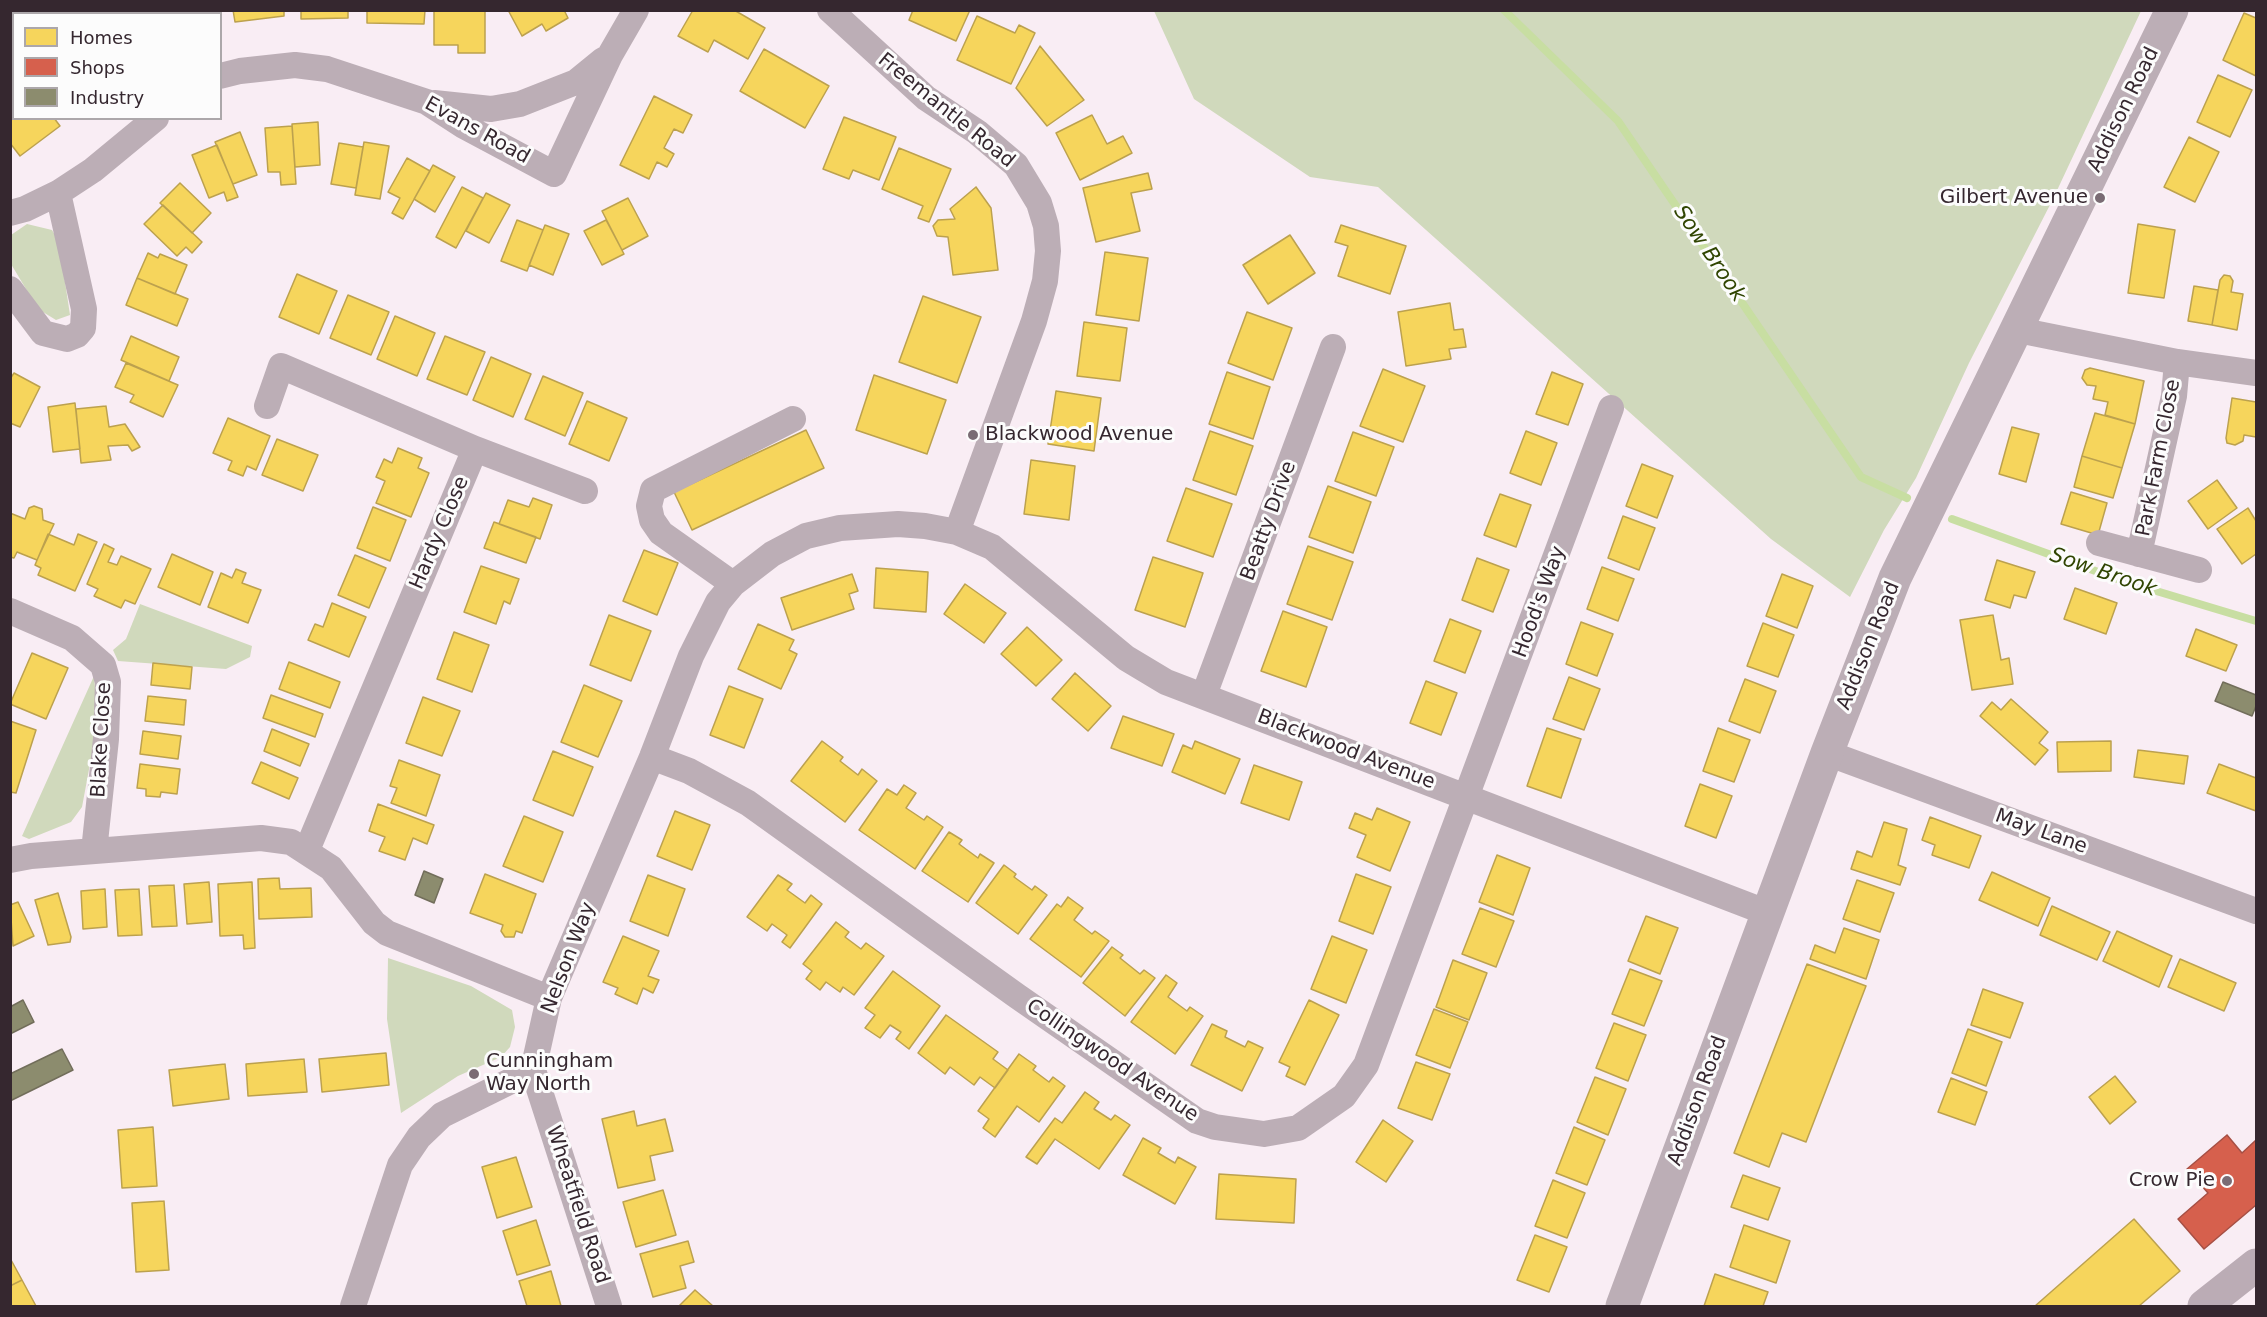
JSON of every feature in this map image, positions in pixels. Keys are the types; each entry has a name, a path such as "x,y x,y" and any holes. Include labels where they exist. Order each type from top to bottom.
{"main road":[{"path":"2204,1306 2256,1265"}],"street":[{"name":"Evans Road","path":"222,75 240,70 295,65 327,69 427,102 464,126 554,174 610,54 636,10"},
{"name":"Freemantle Road","path":"830,10 926,98 977,132 1016,165 1039,203 1046,226 1048,251 1045,280 1034,321 957,532"},
{"name":"Addison Road","path":"1622,1306 1827,753 1895,578 2018,330 2172,10"},
{"path":"427,102 491,109 520,104 576,82 610,54"},
{"path":"10,213 25,209 58,193 93,170 154,120"},
{"path":"10,289 42,333 68,339 77,335 83,328 84,309 58,193"},
{"path":"2018,330 2177,362 2256,373"},
{"name":"Beatty Drive","path":"1204,695 1334,346"},
{"name":"Park Farm Close","path":"2139,554 2174,396 2177,362"},
{"path":"267,406 281,366 475,449 585,491"},
{"name":"Hood's Way","path":"1466,796 1508,690 1611,408"},
{"path":"733,584 661,533 652,520 649,506 653,490 793,418"},
{"name":"Hardy Close","path":"307,850 475,449"},
{"name":"Blackwood Avenue","path":"652,757 691,656 718,602 733,584 772,554 806,536 840,528 898,524 925,526 957,532 992,547 1126,658 1167,682 1768,913"},
{"name":"Park Farm Close","path":"2099,543 2199,570"},
{"name":"Blake Close","path":"10,611 72,638 103,665 108,682 106,740 94,851"},
{"name":"May Lane","path":"1827,753 2256,911"},
{"name":"Collingwood Avenue","path":"652,757 689,771 748,803 1017,996 1197,1121 1236,1131 1264,1134 1298,1128 1321,1113 1344,1096 1366,1065 1466,796"},
{"name":"Nelson Way","path":"533,1070 549,998 652,757"},
{"path":"10,860 31,856 261,838 291,842 307,850 331,868 374,923 387,933 549,998"},
{"path":"353,1306 400,1165 419,1137 442,1115 533,1070"},
{"name":"Wheatfield Road","path":"533,1070 609,1306"}],"green space":[{"path":"1154,11 2141,11 2053,199 1969,363 1916,478 1884,530 1850,597 1771,539 1378,187 1310,177 1194,99"},
{"path":"27,224 52,230 59,242 70,315 56,320 38,309 11,264 11,235"},
{"path":"140,604 252,646 250,657 226,669 118,661 113,650 126,639"},
{"path":"94,676 98,721 82,807 71,822 29,839 22,836"},
{"path":"388,958 471,986 512,1010 515,1027 510,1047 501,1057 458,1076 401,1113 387,1019"}],"building: Homes":[{"path":"164,10 218,10 219,12 164,12"},
{"path":"233,10 284,10 284,16 235,22"},
{"path":"301,10 348,10 348,18 301,19"},
{"path":"367,10 425,10 424,24 367,23"},
{"path":"434,10 485,10 485,53 458,53 458,45 434,45"},
{"path":"508,10 564,10 568,18 546,31 542,24 522,36"},
{"path":"693,10 734,10 765,28 748,59 714,40 708,52 678,36"},
{"path":"913,10 970,10 956,41 909,20"},
{"path":"2244,13 2256,18 2256,76 2223,60"},
{"path":"977,16 1015,33 1019,25 1035,33 1011,84 957,60"},
{"path":"1040,46 1084,100 1047,126 1016,88"},
{"path":"764,49 829,86 805,128 740,91"},
{"path":"2218,75 2252,90 2230,137 2197,122"},
{"path":"654,96 692,115 683,133 674,129 664,148 674,154 667,167 657,162 649,179 620,165"},
{"path":"12,100 12,120 56,120 60,126 20,156 10,143 10,101"},
{"path":"1092,115 1107,144 1123,136 1132,153 1080,180 1056,133"},
{"path":"844,117 896,137 879,180 853,170 849,179 823,169"},
{"path":"318,122 320,165 295,167 292,124"},
{"path":"292,126 296,184 281,185 280,172 268,172 265,128"},
{"path":"240,132 257,175 233,184 215,142"},
{"path":"2189,137 2219,152 2195,202 2164,187"},
{"path":"364,142 389,146 380,199 355,195"},
{"path":"339,143 363,147 356,188 331,184"},
{"path":"217,145 238,197 227,201 224,192 209,198 192,155"},
{"path":"899,148 951,169 929,222 918,218 923,206 882,189"},
{"path":"407,158 430,171 403,219 392,213 400,198 388,192"},
{"path":"433,165 455,177 435,212 414,199"},
{"path":"1148,173 1152,189 1131,193 1140,231 1096,242 1083,188"},
{"path":"180,183 211,213 192,233 160,203"},
{"path":"462,187 483,198 456,248 436,237"},
{"path":"976,187 991,208 998,270 953,275 948,237 937,236 933,226 938,220 955,219 950,209"},
{"path":"486,193 510,205 489,243 466,231"},
{"path":"628,198 648,236 622,250 602,211"},
{"path":"163,205 202,242 192,253 186,247 177,256 144,224"},
{"path":"517,220 543,230 527,271 501,261"},
{"path":"606,220 624,254 602,265 584,231"},
{"path":"2138,224 2175,230 2164,298 2128,293"},
{"path":"545,225 569,234 553,275 529,265"},
{"path":"1341,225 1406,246 1390,294 1338,276 1348,246 1335,242"},
{"path":"1290,235 1315,273 1268,304 1243,265"},
{"path":"1105,252 1148,258 1139,321 1096,315"},
{"path":"148,253 158,258 160,254 187,265 175,294 137,278"},
{"path":"297,274 337,291 319,334 279,317"},
{"path":"2224,275 2230,276 2233,281 2231,292 2243,294 2237,330 2212,325 2220,280"},
{"path":"137,278 188,299 177,326 126,305"},
{"path":"2194,286 2218,290 2212,325 2188,321"},
{"path":"348,295 389,312 371,355 330,338"},
{"path":"923,296 981,317 957,383 899,362"},
{"path":"1450,303 1454,330 1463,329 1466,347 1449,349 1451,359 1406,366 1398,312"},
{"path":"1247,312 1292,328 1273,380 1228,363"},
{"path":"395,316 435,333 417,376 377,359"},
{"path":"1084,322 1127,328 1120,381 1077,376"},
{"path":"131,336 179,357 169,381 121,360"},
{"path":"445,336 485,352 467,395 427,379"},
{"path":"491,357 531,374 513,417 473,400"},
{"path":"126,363 178,385 163,417 130,402 134,395 115,387"},
{"path":"2090,368 2144,381 2135,424 2105,415 2108,402 2093,399 2096,386 2087,385 2082,378 2085,370"},
{"path":"1383,369 1425,386 1403,442 1360,426"},
{"path":"1227,372 1270,387 1253,439 1209,424"},
{"path":"1552,372 1583,384 1568,425 1536,414"},
{"path":"14,373 40,387 20,427 10,423 10,379"},
{"path":"874,375 946,400 927,454 856,430"},
{"path":"543,376 583,393 565,436 525,419"},
{"path":"1056,391 1101,398 1094,451 1048,444"},
{"path":"2232,398 2256,402 2256,437 2244,435 2243,441 2235,445 2227,443 2226,438"},
{"path":"587,401 627,418 609,461 569,444"},
{"path":"75,403 80,449 53,452 48,407"},
{"path":"106,406 109,427 125,424 140,447 132,451 128,445 108,446 111,460 81,463 76,409"},
{"path":"2095,413 2135,424 2122,468 2082,456"},
{"path":"228,418 270,436 256,470 247,466 243,476 228,470 232,461 213,453"},
{"path":"2012,427 2039,434 2026,482 1999,474"},
{"path":"806,430 824,468 692,530 674,492"},
{"path":"1210,431 1253,446 1236,495 1193,480"},
{"path":"1526,431 1557,443 1541,485 1510,473"},
{"path":"1353,432 1394,447 1376,496 1335,481"},
{"path":"277,439 318,455 303,491 262,475"},
{"path":"398,448 422,458 418,468 429,473 411,517 376,503 385,481 376,477 384,459 392,463"},
{"path":"2082,456 2122,468 2113,498 2074,487"},
{"path":"1031,460 1075,466 1069,520 1024,514"},
{"path":"1642,464 1673,476 1657,518 1626,506"},
{"path":"2217,480 2237,508 2208,529 2188,501"},
{"path":"1328,486 1371,502 1353,553 1309,537"},
{"path":"1186,488 1232,504 1213,557 1167,541"},
{"path":"2071,492 2107,503 2098,535 2061,524"},
{"path":"1500,494 1531,505 1516,547 1484,535"},
{"path":"533,498 552,505 540,539 499,524 508,500 529,507"},
{"path":"34,506 42,509 43,520 54,524 37,560 17,552 14,558 10,557 10,513 25,519 29,508"},
{"path":"373,507 406,520 390,561 357,548"},
{"path":"2248,508 2256,521 2256,554 2242,564 2217,529"},
{"path":"1623,516 1655,528 1639,570 1608,558"},
{"path":"494,522 536,537 526,563 484,548"},
{"path":"48,534 74,545 78,534 97,542 75,591 38,575 41,568 35,565"},
{"path":"104,544 114,549 108,562 117,565 121,556 151,569 135,604 125,600 121,608 94,596 98,589 87,584"},
{"path":"1308,546 1353,562 1332,620 1287,604"},
{"path":"644,550 678,563 657,615 623,601"},
{"path":"172,554 213,572 200,605 158,587"},
{"path":"355,555 386,568 369,608 338,595"},
{"path":"1153,557 1203,573 1185,627 1135,610"},
{"path":"1477,558 1509,570 1493,612 1462,600"},
{"path":"1997,560 2035,572 2026,598 2014,595 2010,608 1985,600"},
{"path":"481,566 519,579 510,604 504,601 496,624 464,612"},
{"path":"1602,567 1634,579 1618,621 1587,609"},
{"path":"876,568 928,572 926,612 874,608"},
{"path":"236,569 246,573 242,583 261,590 248,623 208,607 221,573 232,578"},
{"path":"852,574 858,591 849,594 854,609 792,630 781,598"},
{"path":"1782,574 1813,586 1797,628 1766,616"},
{"path":"965,584 1006,613 984,643 944,614"},
{"path":"2075,588 2117,603 2106,634 2064,619"},
{"path":"332,603 366,617 349,657 308,640 315,624 323,627"},
{"path":"1283,611 1327,627 1306,687 1261,671"},
{"path":"609,615 651,631 631,681 590,665"},
{"path":"1993,615 2001,660 2009,658 2013,684 1972,690 1960,620"},
{"path":"1450,619 1481,631 1465,673 1434,661"},
{"path":"1581,622 1613,634 1597,676 1566,664"},
{"path":"1763,623 1794,635 1778,677 1747,666"},
{"path":"758,624 794,640 789,650 797,654 781,689 738,669"},
{"path":"1027,627 1062,660 1036,686 1001,654"},
{"path":"2196,629 2237,645 2226,671 2186,656"},
{"path":"454,632 489,645 472,692 437,679"},
{"path":"32,653 68,668 46,719 10,704"},
{"path":"289,662 340,682 330,708 279,689"},
{"path":"153,663 192,667 190,689 151,685"},
{"path":"1075,673 1111,706 1088,731 1052,699"},
{"path":"1569,677 1600,689 1584,730 1553,719"},
{"path":"1745,679 1776,691 1760,733 1729,721"},
{"path":"1426,681 1457,693 1441,735 1410,723"},
{"path":"584,685 622,701 598,757 561,742"},
{"path":"729,686 763,699 744,748 710,735"},
{"path":"271,695 323,714 315,737 263,718"},
{"path":"148,696 186,700 184,725 145,721"},
{"path":"423,697 460,711 442,756 406,743"},
{"path":"2011,699 2048,732 2039,743 2048,750 2035,765 1980,716 1992,702 2001,710"},
{"path":"1123,716 1174,734 1162,766 1111,748"},
{"path":"10,721 36,730 16,793 10,792"},
{"path":"1547,728 1581,739 1561,798 1527,786"},
{"path":"1718,728 1750,740 1734,782 1703,771"},
{"path":"272,729 309,744 300,766 264,751"},
{"path":"143,731 181,736 178,759 140,754"},
{"path":"822,741 843,757 840,761 858,775 862,769 877,781 845,822 791,781"},
{"path":"1195,741 1240,759 1225,794 1172,772 1183,745 1192,749"},
{"path":"2111,741 2111,771 2058,772 2057,742"},
{"path":"2138,750 2188,756 2184,784 2134,777"},
{"path":"553,751 593,767 573,816 533,800"},
{"path":"399,760 440,775 426,816 391,803 397,788 390,786"},
{"path":"261,762 298,778 289,799 252,783"},
{"path":"140,764 180,769 177,794 161,792 160,797 146,796 146,789 137,788"},
{"path":"2219,764 2256,778 2256,811 2207,793"},
{"path":"1254,765 1302,782 1289,820 1241,803"},
{"path":"1700,784 1732,796 1716,838 1685,826"},
{"path":"904,785 916,793 906,808 924,820 927,816 943,827 915,869 859,830 887,789 897,795"},
{"path":"378,804 434,825 427,844 413,838 405,860 379,851 385,837 369,831"},
{"path":"1377,808 1410,822 1390,871 1357,857 1366,835 1349,828 1355,813 1372,820"},
{"path":"675,811 710,825 692,870 657,856"},
{"path":"524,816 563,832 543,882 503,866"},
{"path":"1930,817 1981,836 1969,868 1932,855 1935,845 1922,840"},
{"path":"1884,822 1907,829 1898,865 1906,868 1900,885 1851,869 1857,851 1872,857"},
{"path":"949,832 962,840 959,844 978,858 980,854 994,863 968,902 922,871"},
{"path":"1497,855 1530,868 1513,915 1479,902"},
{"path":"1004,865 1016,874 1014,877 1032,890 1035,886 1047,895 1018,934 976,903"},
{"path":"1992,872 2050,898 2038,926 1979,900"},
{"path":"485,874 536,894 522,933 516,931 514,937 505,937 501,931 503,925 470,913"},
{"path":"1356,874 1391,887 1373,934 1339,921"},
{"path":"648,875 685,889 668,936 630,921"},
{"path":"778,875 792,884 787,890 805,903 811,895 822,904 790,948 782,942 787,935 772,924 767,931 747,917"},
{"path":"279,878 280,889 311,888 312,917 259,919 258,879"},
{"path":"1857,880 1894,893 1880,932 1843,919"},
{"path":"209,882 212,922 187,924 184,884"},
{"path":"252,882 255,948 244,949 243,935 220,936 218,884"},
{"path":"174,885 177,926 152,927 149,886"},
{"path":"105,889 107,927 83,929 81,891"},
{"path":"139,889 142,935 118,936 115,890"},
{"path":"58,893 71,937 70,942 48,945 35,900"},
{"path":"1068,897 1083,908 1074,920 1092,934 1095,931 1109,941 1081,977 1030,939 1057,904 1061,907"},
{"path":"18,902 34,936 13,946 10,905"},
{"path":"2052,906 2110,932 2097,960 2040,935"},
{"path":"1480,908 1514,921 1496,967 1462,954"},
{"path":"1646,916 1678,928 1660,974 1628,961"},
{"path":"836,922 849,932 845,937 861,949 866,943 884,956 854,995 843,987 840,992 826,982 820,990 806,979 812,971 803,964"},
{"path":"1844,928 1879,940 1866,979 1810,959 1815,945 1835,953"},
{"path":"2117,931 2172,956 2159,987 2103,961"},
{"path":"623,936 659,951 648,976 659,980 653,993 643,988 637,1004 615,994 618,988 603,982"},
{"path":"1332,936 1367,950 1346,1003 1311,989"},
{"path":"1112,947 1123,955 1120,958 1140,974 1144,970 1155,978 1125,1016 1083,983"},
{"path":"2180,959 2236,983 2224,1011 2168,987"},
{"path":"1453,960 1487,973 1469,1020 1436,1007"},
{"path":"1807,964 1866,986 1806,1142 1782,1133 1769,1167 1734,1153"},
{"path":"1630,969 1662,981 1644,1026 1612,1014"},
{"path":"893,971 940,1006 909,1049 896,1039 901,1032 890,1025 880,1038 865,1028 875,1015 865,1008"},
{"path":"1166,975 1177,983 1168,997 1187,1011 1190,1007 1203,1016 1175,1054 1131,1022"},
{"path":"1983,989 2023,1003 2010,1038 1971,1025"},
{"path":"1309,1000 1339,1015 1305,1085 1286,1076 1290,1067 1279,1062"},
{"path":"1434,1009 1468,1022 1450,1068 1416,1055"},
{"path":"946,1015 998,1052 993,1059 1008,1070 995,1088 980,1077 974,1085 950,1067 945,1074 918,1053"},
{"path":"1614,1023 1646,1035 1628,1081 1596,1068"},
{"path":"1212,1024 1227,1031 1225,1037 1245,1047 1248,1041 1263,1048 1242,1091 1191,1065"},
{"path":"1968,1029 2002,1042 1986,1086 1952,1073"},
{"path":"386,1053 389,1085 322,1092 319,1059"},
{"path":"1019,1054 1036,1066 1033,1070 1049,1082 1053,1077 1065,1086 1039,1122 1017,1106 995,1137 983,1128 989,1119 978,1111"},
{"path":"304,1059 307,1092 248,1096 246,1064"},
{"path":"1416,1062 1450,1074 1432,1120 1398,1108"},
{"path":"225,1064 229,1099 173,1106 169,1070"},
{"path":"2115,1076 2136,1102 2110,1124 2089,1097"},
{"path":"1595,1077 1626,1089 1608,1135 1577,1122"},
{"path":"1951,1078 1987,1092 1975,1125 1938,1112"},
{"path":"1085,1092 1099,1102 1094,1109 1111,1120 1115,1115 1130,1125 1099,1169 1055,1139 1037,1164 1026,1157 1055,1118 1062,1123"},
{"path":"634,1111 637,1126 665,1119 673,1151 650,1156 655,1180 618,1188 602,1119"},
{"path":"1383,1120 1413,1141 1386,1182 1356,1162"},
{"path":"153,1127 157,1186 122,1188 118,1130"},
{"path":"1574,1127 1605,1140 1587,1185 1556,1173"},
{"path":"1143,1138 1161,1148 1158,1153 1175,1163 1178,1157 1196,1167 1175,1204 1123,1175"},
{"path":"516,1157 532,1207 497,1218 482,1167"},
{"path":"1219,1174 1296,1179 1294,1223 1216,1219"},
{"path":"1743,1175 1780,1188 1768,1220 1731,1207"},
{"path":"1553,1180 1585,1193 1567,1238 1535,1226"},
{"path":"663,1190 676,1235 636,1247 623,1202"},
{"path":"164,1201 169,1270 136,1272 132,1203"},
{"path":"2134,1219 2180,1271 2139,1306 2035,1306"},
{"path":"536,1220 550,1265 517,1275 503,1231"},
{"path":"1744,1225 1790,1241 1776,1283 1730,1267"},
{"path":"1535,1235 1567,1247 1549,1292 1517,1280"},
{"path":"688,1241 694,1262 680,1266 686,1288 653,1297 640,1254"},
{"path":"10,1258 22,1280 10,1286"},
{"path":"551,1271 561,1306 527,1306 519,1281"},
{"path":"1715,1274 1768,1292 1763,1306 1704,1306"},
{"path":"22,1280 36,1306 10,1306 10,1286"},
{"path":"695,1290 713,1306 679,1306"}],"building: Shops":[{"name":"Crow Pie","path":"2227,1135 2242,1153 2256,1140 2256,1205 2204,1249 2178,1219 2208,1193 2187,1169"}],"building: Industry":[{"path":"2223,682 2256,695 2256,706 2252,716 2215,701"},
{"path":"424,871 443,879 434,903 415,895"},
{"path":"23,1000 34,1022 10,1034 10,1007"},
{"path":"62,1049 73,1070 10,1101 10,1074"}],"waterway":[{"name":"Sow Brook","path":"1504,10 1618,121 1861,477 1907,498"},
{"name":"Sow Brook","path":"1952,519 2123,581 2256,621"}],"place":[{"name":"Gilbert Avenue","path":"2100,198"},
{"name":"Blackwood Avenue","path":"973,435"},
{"name":"Cunningham Way North","path":"474,1074"},
{"name":"Crow Pie","path":"2227,1181"}]}
